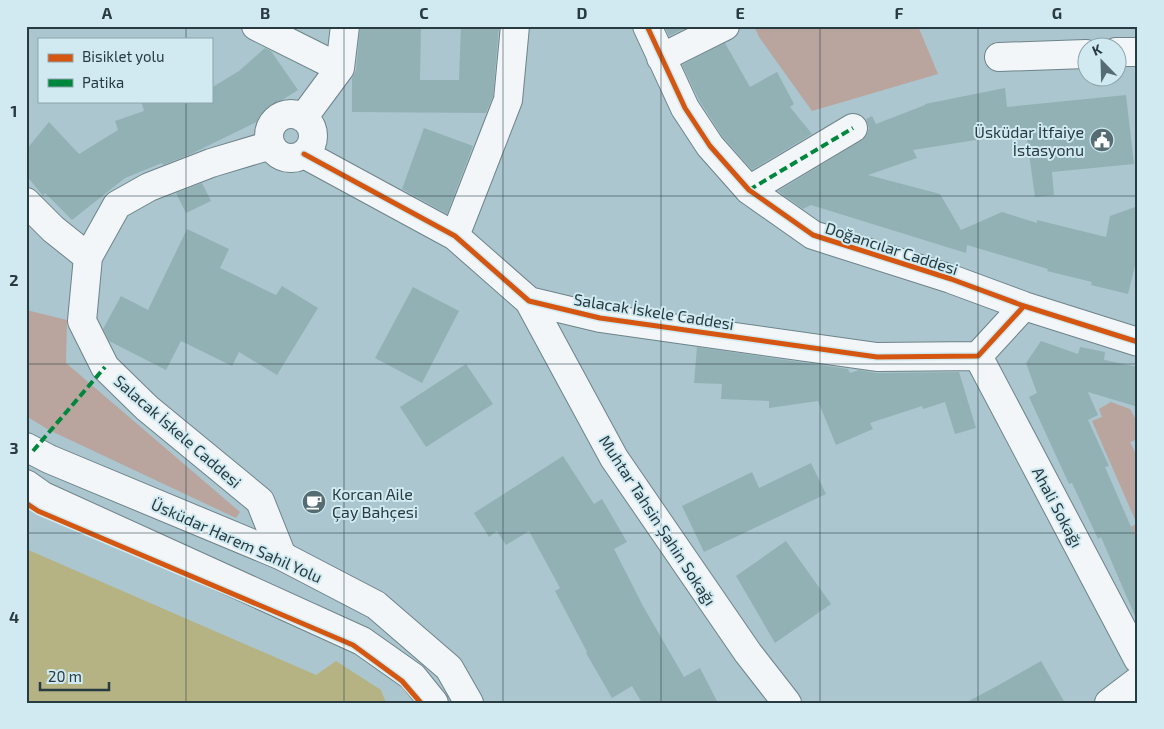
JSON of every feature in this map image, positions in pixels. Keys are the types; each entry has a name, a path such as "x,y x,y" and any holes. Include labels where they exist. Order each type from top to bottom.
{"street":[{"path":"256,26 340,68"},
{"path":"303,118 340,68 345,26"},
{"path":"455,236 508,100 515,26"},
{"name":"Doğancılar Caddesi","path":"647,26 685,108 705,138 749,190 813,235 1138,342"},
{"path":"661,58 725,26"},
{"path":"999,57 1076,54"},
{"path":"290,114 303,118 312,128 313,136 309,149 298,157 285,158 279,155 271,145 269,138 276,119 290,114"},
{"path":"749,190 853,128"},
{"name":"Salacak İskele Caddesi","path":"271,145 211,162 149,187 117,205 88,257 82,321 105,367 147,408 260,501 282,556"},
{"name":"Salacak İskele Caddesi","path":"304,154 455,236 529,302 600,318 877,357 978,356"},
{"path":"26,202 53,229 88,257"},
{"name":"Muhtar Tahsin Şahin Sokağı","path":"529,302 614,458 748,654 787,703"},
{"path":"978,356 1024,306"},
{"name":"Ahali Sokağı","path":"978,356 1138,659"},
{"name":"Üsküdar Harem Sahil Yolu","path":"26,447 48,459 282,556 376,605 449,668 469,703"},
{"path":"26,484 44,496 362,641 413,677 434,703"},
{"path":"1108,703 1138,681"}],"shaded area":[{"path":"754,26 918,26 938,74 812,111 759,37"},
{"path":"26,310 67,320 66,363 240,512 236,518 49,430 26,416"},
{"path":"1111,402 1130,409 1138,423 1138,439 1130,442 1138,458 1138,543 1105,538 1137,524 1092,421 1102,417 1099,409"},
{"path":"26,549 316,675 336,661 381,690 386,703 26,703"}],"building":[{"path":"360,26 421,26 420,80 459,80 461,26 499,26 493,96 486,113 352,112 352,78 356,70"},
{"path":"664,26 690,26 669,36"},
{"path":"725,43 750,87 777,72 794,104 790,107 812,134 752,170 722,136 699,100 682,65"},
{"path":"265,48 271,51 298,90 271,107 275,113 189,155 163,165 162,163 125,178 72,220 45,193 43,196 26,175 26,150 49,122 79,154 118,130 115,121 144,111 141,102 212,102 212,87 239,71"},
{"path":"1005,88 1007,107 1126,95 1134,164 1052,172 1054,195 1035,197 1026,132 913,150 917,158 868,175 940,194 961,230 1002,212 1037,223 1037,220 1106,237 1110,216 1138,206 1138,254 1128,294 1091,285 1092,282 1047,271 1048,269 967,245 966,253 811,205 803,209 778,191 861,141 866,136 869,128 866,119 872,116 876,124 925,104"},
{"path":"424,128 473,146 447,214 402,189"},
{"path":"202,183 211,201 186,213 176,193"},
{"path":"187,229 229,249 220,268 276,295 282,286 318,308 277,375 239,352 232,366 181,341 166,370 109,341 103,329 121,296 148,310"},
{"path":"413,287 459,311 422,383 375,358"},
{"path":"1041,341 1078,354 1080,347 1105,352 1104,360 1138,367 1138,407 1088,392 1098,415 1088,420 1109,466 1105,467 1138,543 1138,623 1101,537 1098,539 1072,483 1069,484 1029,397 1037,393 1026,363"},
{"path":"697,347 848,369 850,373 859,370 877,373 959,372 976,428 955,434 945,402 923,409 922,406 870,423 873,429 836,445 818,401 769,408 769,401 721,399 722,384 694,383"},
{"path":"466,364 493,404 426,447 400,407"},
{"path":"563,456 594,504 602,499 627,542 614,549 643,606 684,677 700,668 718,703 642,703 632,686 612,698 586,653 555,591 560,588 529,531 506,545 497,531 489,537 474,513"},
{"path":"811,463 826,494 704,552 682,506 752,472 759,488"},
{"path":"786,541 831,604 775,643 736,576"},
{"path":"1041,661 1065,703 965,703 997,686"}],"marked path":[{"path":"749,190 853,128"},
{"path":"33,451 105,367"}],"cycle path":[{"path":"647,26 685,108 710,146 749,190 813,235 1138,342"},
{"path":"304,154 455,236 529,301 600,318 877,357 978,356 1024,306"},
{"path":"26,503 38,511 353,645 402,681 421,703"}],"place":[{"name":"Üsküdar İtfaiye İstasyonu","path":"1102,140"},
{"name":"Korcan Aile Çay Bahçesi","path":"314,502"}]}
